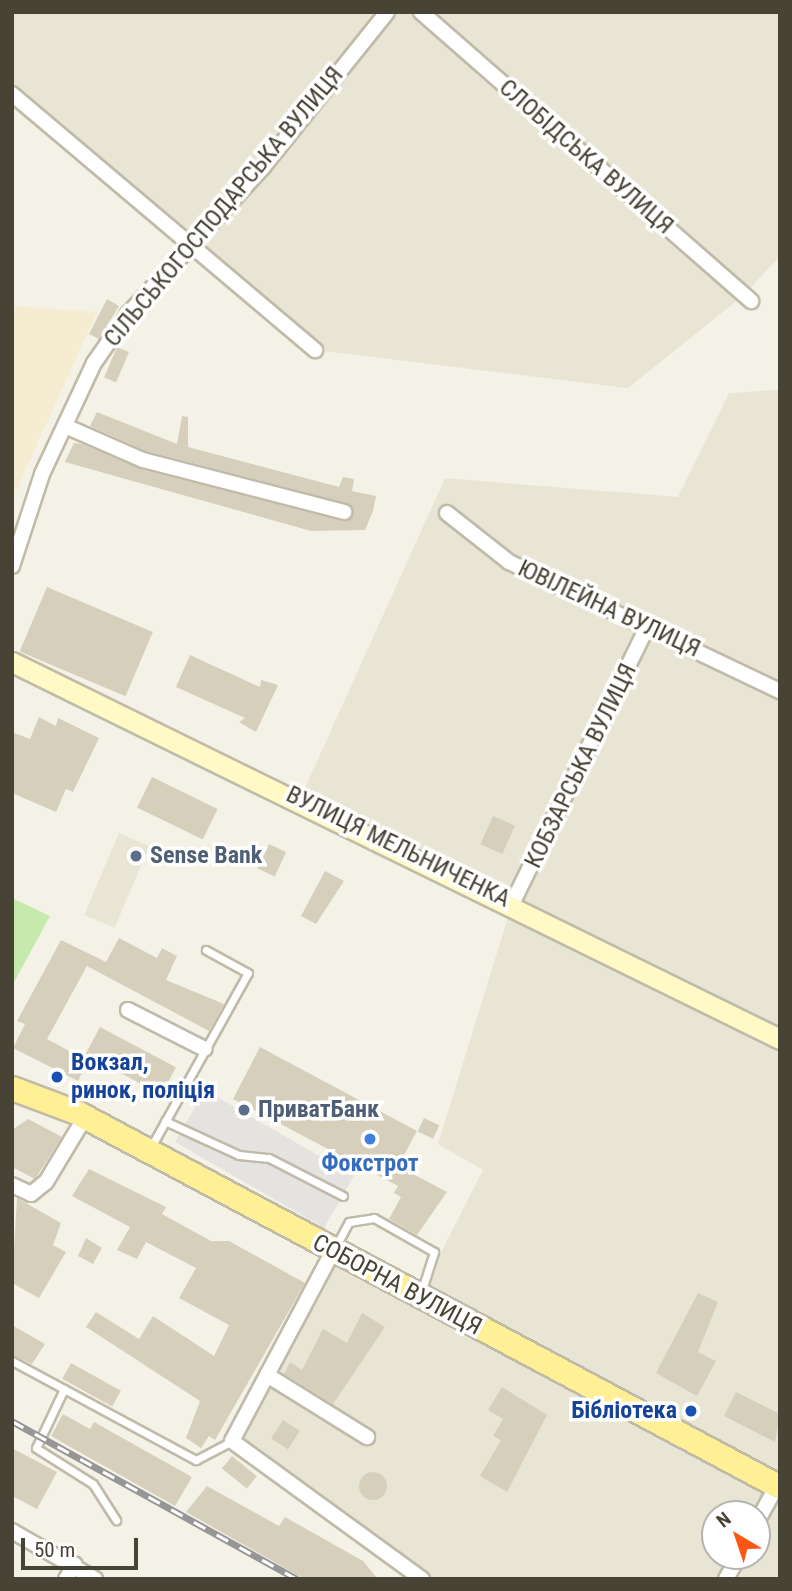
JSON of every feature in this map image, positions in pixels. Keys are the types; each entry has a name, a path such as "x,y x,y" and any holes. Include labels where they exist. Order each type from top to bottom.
{"main road":[{"name":"СОБОРНА ВУЛИЦЯ","path":"12,1088 85,1117 419,1297 779,1484"}],"street":[{"name":"СІЛЬСЬКОГОСПОДАРСЬКА ВУЛИЦЯ","path":"12,566 65,426 101,353 188,248 263,167 387,12"},
{"name":"СЛОБІДСЬКА ВУЛИЦЯ","path":"421,12 751,301"},
{"path":"12,94 188,248 315,350"},
{"path":"65,426 143,460 344,512"},
{"name":"ЮВІЛЕЙНА ВУЛИЦЯ","path":"447,513 509,562 780,691"},
{"name":"КОБЗАРСЬКА ВУЛИЦЯ","path":"512,904 648,627"},
{"name":"ВУЛИЦЯ МЕЛЬНИЧЕНКА","path":"12,663 512,904 780,1039"},
{"path":"128,1010 205,1049"},
{"path":"12,1185 31,1194 46,1182 85,1117"},
{"path":"333,1251 232,1441 422,1579"},
{"path":"267,1375 367,1437"},
{"path":"770,1500 779,1484"},
{"path":"12,1531 75,1564 95,1579"},
{"path":"66,1579 75,1564"}],"lane":[{"path":"149,1151 248,973 206,950"},
{"path":"165,1121 239,1155 269,1158 343,1196"},
{"path":"333,1251 349,1222 374,1219 434,1252 419,1297"},
{"path":"12,1361 196,1460 232,1441"},
{"path":"64,1388 36,1448 93,1484 116,1520"}],"shaded area":[{"path":"12,12 780,12 780,256 744,295 628,388 315,350 12,94"},
{"path":"12,306 97,312 12,500"},
{"path":"780,390 780,1579 422,1579 232,1441 333,1251 419,1296 483,1170 438,1144 512,904 300,799 445,478 678,497 729,393"},
{"path":"119,833 149,846 115,928 84,915"},
{"path":"205,1090 354,1176 324,1228 175,1142"}],"green space":[{"path":"12,898 50,916 12,986"}],"building":[{"path":"107,299 119,306 99,339 89,334"},
{"path":"117,347 129,352 116,382 104,377"},
{"path":"97,412 177,444 182,416 188,417 188,447 339,487 343,477 354,479 352,491 376,496 373,511 365,530 311,531 65,462 74,443 82,444 140,469 342,521 353,515 346,503 146,451 90,426"},
{"path":"47,587 153,632 126,696 20,651"},
{"path":"190,655 260,687 261,680 278,685 256,732 239,722 245,718 176,687"},
{"path":"39,717 56,726 58,718 99,738 73,792 66,789 56,812 12,793 12,732 30,739"},
{"path":"152,777 218,809 203,840 137,808"},
{"path":"493,816 515,826 502,854 480,844"},
{"path":"269,844 286,852 275,877 258,868"},
{"path":"325,871 344,881 316,924 301,916"},
{"path":"119,938 157,958 162,948 177,956 166,980 224,1004 209,1031 87,966 47,1039 88,1061 78,1081 13,1048 25,1024 17,1021 61,940 106,962"},
{"path":"100,1027 176,1067 161,1095 85,1054"},
{"path":"260,1047 417,1131 398,1166 447,1192 417,1235 389,1219 401,1197 394,1193 398,1186 233,1099"},
{"path":"424,1118 439,1125 433,1139 418,1132"},
{"path":"28,1119 62,1137 35,1179 12,1167 12,1130"},
{"path":"89,1169 166,1207 162,1214 211,1241 229,1241 305,1283 215,1440 209,1436 201,1448 186,1438 200,1401 86,1327 96,1312 139,1339 153,1316 214,1356 229,1325 179,1298 196,1268 146,1242 137,1259 117,1250 130,1227 72,1196"},
{"path":"17,1198 61,1223 53,1245 66,1252 39,1298 12,1283"},
{"path":"86,1238 102,1248 93,1264 78,1256"},
{"path":"698,1293 718,1302 698,1352 716,1361 697,1396 656,1373"},
{"path":"362,1313 385,1327 333,1404 284,1374 290,1362 302,1370 323,1329 347,1343"},
{"path":"12,1325 45,1344 32,1364 12,1355"},
{"path":"71,1363 121,1391 112,1406 62,1379"},
{"path":"502,1387 547,1415 507,1492 480,1476 501,1440 493,1436 503,1419 488,1410"},
{"path":"736,1392 780,1414 775,1442 724,1416"},
{"path":"63,1414 90,1429 94,1422 192,1477 175,1506 51,1436"},
{"path":"283,1420 300,1431 288,1449 271,1438"},
{"path":"12,1448 57,1472 37,1509 12,1496"},
{"path":"232,1456 257,1476 247,1489 222,1468"},
{"path":"373,1472 383,1476 387,1486 383,1496 373,1500 363,1496 359,1486 363,1476"},
{"path":"207,1486 279,1526 285,1517 363,1561 378,1579 304,1579 186,1512"}],"railway":[{"path":"12,1421 297,1579"}],"place":[{"name":"Sense Bank","path":"136,856"},
{"name":"Вокзал, ринок, поліція","path":"57,1077"},
{"name":"ПриватБанк","path":"244,1110"},
{"name":"Фокстрот","path":"370,1139"},
{"name":"Бібліотека","path":"691,1411"}]}
